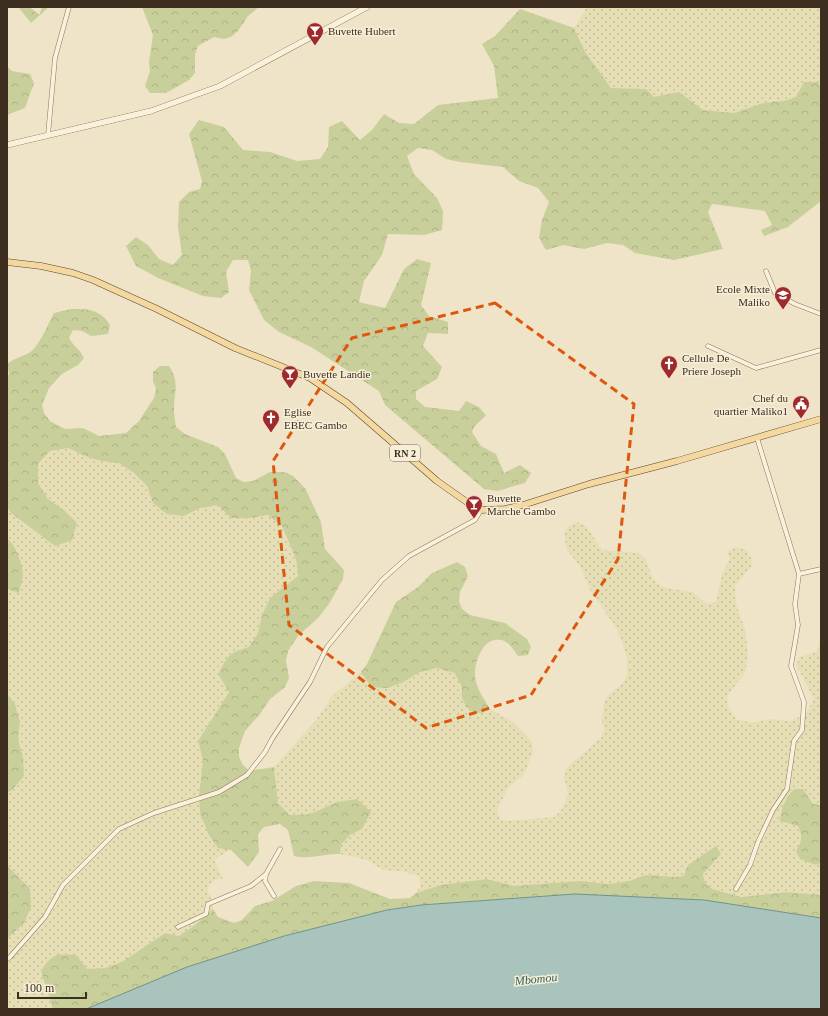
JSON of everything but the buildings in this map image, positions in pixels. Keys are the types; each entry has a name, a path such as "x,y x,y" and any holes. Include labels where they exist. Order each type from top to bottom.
{"main road":[{"name":"RN 2","path":"7,262 41,266 74,273 93,280 170,315 235,348 307,376 347,403 437,481 471,505 481,510"},
{"path":"481,510 505,510 589,484 677,461 821,419"}],"street":[{"path":"48,135 55,58 69,7"},
{"path":"7,145 151,111 220,86 367,7"},
{"path":"766,271 775,293 795,304 821,314"},
{"path":"708,346 756,368 821,350"},
{"path":"736,889 750,865 758,842 773,810 787,789 794,741 802,730 804,702 791,666 798,625 795,604 799,574 757,438"},
{"path":"7,959 45,917 63,885 119,829 154,813 219,792 247,775 265,752 310,682 328,647 382,580 409,556 475,520 481,510"},
{"path":"799,574 821,568"},
{"path":"274,896 265,881 266,874 280,849"},
{"path":"178,927 206,914 208,904 251,886 266,874"}],"highlighted area":[{"path":"495,303 634,404 618,559 531,695 426,728 289,625 273,461 352,338"}],"shaded area":[{"path":"586,7 821,7 821,88 818,82 796,97 784,101 763,103 734,113 703,110 679,92 653,98 646,89 611,88 585,52 574,28"},
{"path":"68,448 85,456 101,461 119,463 134,473 147,486 153,503 184,516 200,508 218,505 250,518 268,515 282,526 296,559 298,577 270,598 262,615 258,633 249,647 239,650 218,674 229,692 198,741 203,760 199,795 231,849 214,860 223,878 215,880 209,885 208,892 212,900 213,909 195,925 179,936 165,933 122,962 105,968 87,969 53,1009 7,1009 7,939 24,923 30,889 7,865 7,793 12,790 23,757 18,739 20,722 15,704 7,694 7,589 19,593 23,575 19,558 11,542 7,538 7,507 11,513 27,524 40,536 64,510 48,499 38,483 38,464 50,451"},
{"path":"578,522 587,527 602,550 639,553 646,559 652,576 657,583 665,588 693,592 707,604 716,602 722,575 730,558 727,552 735,547 746,550 751,557 752,566 735,586 736,604 745,629 748,655 745,673 728,695 727,703 736,719 752,723 770,719 789,721 805,715 814,699 796,665 800,657 818,651 819,642 821,641 821,805 813,804 803,790 780,821 798,826 802,834 801,844 796,851 816,865 821,863 821,895 787,892 741,897 712,889 705,883 703,874 721,854 685,876 675,877 647,875 629,881 609,884 580,881 514,886 487,879 441,885 416,893 421,885 418,876 401,871 383,870 367,860 340,854 341,845 350,835 362,829 370,812 358,800 337,802 310,814 290,815 278,803 274,767 317,719 332,696 361,672 371,687 405,681 420,672 437,668 455,673 462,689 461,695 485,713 490,709 513,722 532,742 533,751 524,775 509,787 497,810 500,819 508,821 554,817 561,811 568,795 564,777 566,768 601,738 604,730 602,721 604,703 608,695 623,683 627,675 627,657 617,629 591,592 580,566 567,550 564,533 569,526"}],"green space":[{"path":"18,7 30,7 39,15 42,7 49,7 31,23"},
{"path":"142,7 259,7 248,16 238,31 231,37 223,39 214,37 198,46 195,55 195,73 189,80 166,93 150,93 145,86 150,71 149,62 153,35"},
{"path":"520,9 574,28 585,52 611,88 646,89 654,97 679,92 703,110 734,113 763,103 784,101 796,97 804,82 818,82 821,88 821,201 788,227 764,236 761,230 772,225 765,211 712,204 708,212 723,249 674,260 635,253 623,245 607,243 584,249 563,245 546,250 539,238 542,220 549,202 538,188 519,181 503,167 446,159 432,150 418,148 407,156 414,174 437,198 443,211 442,230 424,235 388,234 382,255 364,281 359,302 385,308 404,269 417,259 431,263 421,305 429,316 448,322 448,334 428,333 423,346 442,367 437,379 416,391 416,399 425,407 459,411 466,401 479,407 486,415 474,427 472,432 481,446 496,454 504,473 520,465 531,473 525,483 497,491 484,489 385,405 379,391 311,347 279,332 264,320 249,290 251,271 248,260 233,260 226,272 229,292 221,298 203,296 158,278 136,266 126,246 136,237 148,245 159,259 173,265 182,255 178,227 179,202 189,192 200,189 202,181 189,134 199,120 224,127 243,150 270,152 297,161 320,159 328,147 329,127 342,121 360,140 372,130 384,114 399,123 414,124 438,105 498,98 494,66 482,44 495,36"},
{"path":"7,66 12,71 30,74 34,83 25,108 7,115"},
{"path":"71,309 83,309 98,313 110,325 108,334 91,336 82,331 73,330 69,338 84,358 78,365 62,374 49,388 42,405 44,413 50,421 65,429 83,428 99,436 126,433 139,421 154,398 156,389 153,381 153,372 160,366 169,366 174,377 176,387 174,416 176,427 185,434 218,447 225,454 236,478 244,482 253,481 270,472 285,472 293,476 305,488 321,522 325,549 344,570 343,579 329,604 318,618 298,636 288,651 286,661 289,678 285,687 270,699 260,714 245,731 239,748 239,757 243,765 250,771 274,767 278,803 290,815 310,814 337,802 357,799 371,812 362,829 350,835 341,845 340,854 312,857 294,856 288,830 280,824 264,827 258,834 259,852 248,867 231,850 218,848 209,835 200,813 199,795 203,760 198,741 229,692 218,674 229,656 237,651 249,647 258,633 262,615 270,598 298,576 296,559 282,526 268,515 250,518 231,518 218,505 200,508 184,516 167,514 153,503 147,486 134,473 119,463 101,461 85,456 68,448 50,451 38,464 38,483 48,499 64,510 77,523 72,540 55,546 11,513 7,507 7,379 9,373 7,364 33,350 40,341 54,313"},
{"path":"7,538 16,550 21,564 23,576 19,593 7,589"},
{"path":"457,562 465,567 468,576 460,592 459,601 462,609 470,615 505,623 527,639 531,647 528,655 518,656 508,643 493,640 483,649 479,655 475,669 475,676 479,689 490,709 481,713 473,712 466,706 462,696 462,688 455,673 437,668 420,672 405,681 388,688 371,687 361,672 367,664 396,602 418,587 432,573"},
{"path":"7,694 15,704 20,722 18,739 23,757 24,776 12,790 7,793"},
{"path":"794,789 803,789 813,804 821,805 821,863 816,865 800,859 796,851 800,845 801,839 801,833 798,826 780,821 784,804"},
{"path":"716,846 721,854 703,874 705,883 712,889 741,897 787,892 821,895 821,918 704,900 575,894 421,905 387,910 284,936 187,967 86,1009 53,1009 41,971 52,958 59,955 76,955 87,969 105,968 122,962 165,933 179,936 195,925 213,909 218,917 234,923 242,920 255,906 272,901 296,886 314,881 349,883 390,899 410,898 416,893 441,885 487,879 514,886 580,881 609,884 629,881 646,875 675,877 684,876 688,865"},
{"path":"7,865 30,889 31,907 24,923 7,939"}],"water":[{"name":"Mbomou","path":"575,894 704,900 821,918 821,1009 86,1009 187,967 284,936 387,910 421,905"}],"place":[{"name":"Buvette Hubert","path":"315,46"},
{"name":"Ecole Mixte Maliko","path":"783,310"},
{"name":"Cellule De Priere Joseph","path":"669,379"},
{"name":"Buvette Landie","path":"290,389"},
{"name":"Chef du quartier Maliko1","path":"801,419"},
{"name":"Eglise EBEC Gambo","path":"271,433"},
{"name":"Buvette Marche Gambo","path":"474,519"}]}
